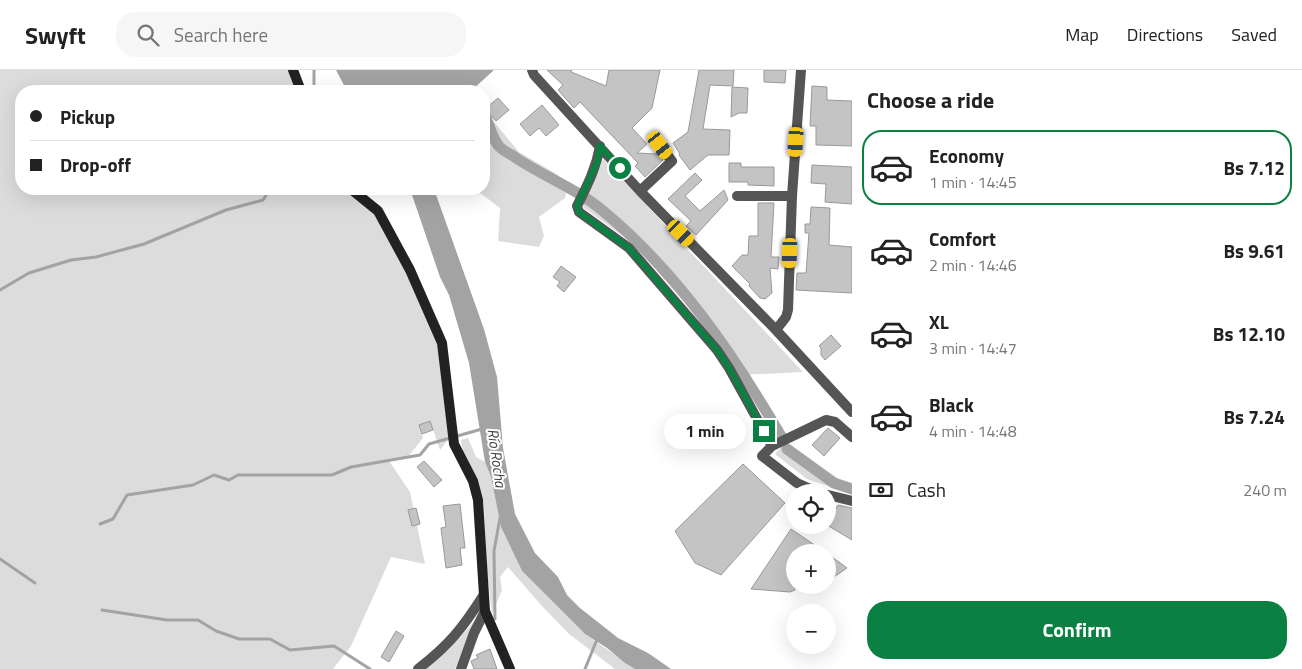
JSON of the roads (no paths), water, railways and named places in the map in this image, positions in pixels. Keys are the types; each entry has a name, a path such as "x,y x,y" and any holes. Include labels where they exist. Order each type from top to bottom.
{"street":[{"path":"293,70 299,85"},
{"path":"532,70 534,75 640,191 776,330 852,412"},
{"path":"776,330 786,317 788,310 792,196 801,70"},
{"path":"640,191 672,161 660,145"},
{"path":"600,146 597,163 577,206 579,212 629,248 717,350 772,446"},
{"path":"358,195 378,211 410,270 442,343 454,444 473,481 478,500 485,611 510,669"},
{"path":"737,196 792,196"},
{"path":"799,484 762,456 772,446 826,420 835,422 852,437"},
{"path":"836,497 852,501"},
{"path":"418,669 441,652 459,632 483,596"},
{"path":"461,669 474,632 485,611"}],"water":[{"path":"336,70 494,70 478,85 344,85"},
{"name":"Río Rocha","path":"412,195 436,195 484,329 497,377 503,448 515,514 535,553 558,577 567,595 580,608 618,638 648,653 671,669 635,669 625,663 607,648 585,634 522,571 501,527 491,477 485,462 469,363 449,295 440,277"}],"waterway":[{"path":"314,70 314,84"},
{"path":"490,128 501,149 593,203 655,260 679,287 723,345 781,436"},
{"path":"0,290 29,273 71,260 96,257 144,244 226,210 263,200 266,195"},
{"path":"100,524 113,519 127,495 193,485 214,475 229,480 238,475 332,475 351,467 420,455 429,444 482,429"},
{"path":"787,449 834,483 852,489"},
{"path":"495,619 494,551 500,518"},
{"path":"0,559 35,583"},
{"path":"102,610 167,620 198,620 216,631 239,639 270,639 290,650 334,646 370,669"},
{"path":"585,669 598,637"}]}
